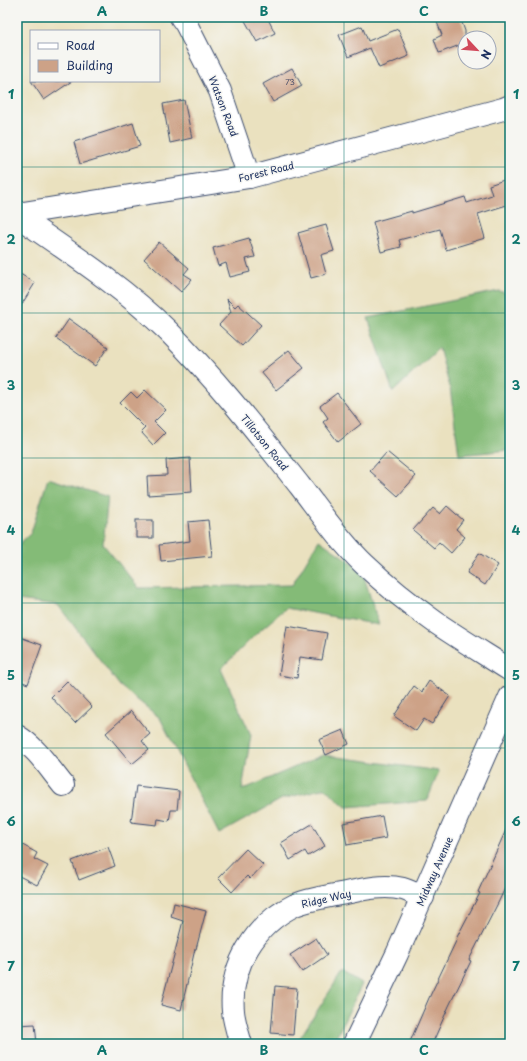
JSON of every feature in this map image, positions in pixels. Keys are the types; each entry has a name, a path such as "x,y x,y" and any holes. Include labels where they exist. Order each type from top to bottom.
{"street":[{"name":"Watson Road","path":"181,17 220,91 249,177"},
{"name":"Forest Road","path":"17,215 249,177 510,106"},
{"name":"Tillotson Road","path":"17,215 128,296 167,331 239,410 344,542 364,564 435,622 510,670"},
{"name":"Midway Avenue","path":"354,1044 505,722 510,697"},
{"path":"17,736 23,739 35,751 63,785"},
{"name":"Ridge Way","path":"241,1044 233,1012 234,987 238,968 246,949 275,917 296,905 317,898 377,887 402,889 423,897"}],"green space":[{"path":"499,291 510,294 510,374 504,405 510,408 510,450 459,455 450,388 439,348 393,392 368,318"},
{"path":"48,478 108,497 103,544 139,588 292,585 319,540 362,570 379,625 286,608 257,633 221,669 251,735 242,790 323,755 439,771 427,801 346,807 325,788 282,799 219,834 160,718 120,686 58,605 17,600 17,546 31,533"},
{"path":"342,972 362,984 333,1044 296,1044"}],"building":[{"path":"243,17 267,17 275,33 257,42"},
{"path":"435,17 460,17 465,30 457,30 457,46 439,53 434,39 442,35"},
{"path":"362,26 368,41 398,29 409,56 379,68 370,48 348,57 339,35"},
{"path":"292,68 302,86 273,102 263,84"},
{"path":"32,82 71,82 44,100"},
{"path":"184,100 192,138 170,143 163,104"},
{"path":"133,123 140,146 80,164 74,142"},
{"path":"510,178 510,204 478,214 485,238 446,250 440,229 399,240 401,247 381,252 373,222 412,211 412,213 465,197 467,203 492,195 489,185"},
{"path":"326,225 334,251 321,255 326,274 311,278 298,233"},
{"path":"249,238 255,257 246,259 250,272 230,277 226,263 218,266 213,248"},
{"path":"159,242 189,268 184,274 192,279 181,292 144,259"},
{"path":"17,272 35,283 17,312"},
{"path":"227,299 235,307 238,304 261,325 242,346 219,325 231,312"},
{"path":"69,319 108,347 95,366 56,338"},
{"path":"289,350 304,368 276,390 261,372"},
{"path":"145,390 166,410 154,422 165,433 153,445 141,432 145,428 120,403 131,392 137,398"},
{"path":"337,393 361,424 338,442 323,422 328,418 320,406"},
{"path":"387,452 416,476 398,496 370,471"},
{"path":"190,458 192,492 148,495 147,476 167,475 166,460"},
{"path":"447,506 463,520 456,529 465,537 451,553 439,542 434,548 413,530 433,508 440,514"},
{"path":"136,520 153,520 153,538 136,538"},
{"path":"208,520 212,556 161,561 159,545 190,541 188,522"},
{"path":"479,553 498,565 485,585 467,573"},
{"path":"287,626 327,633 322,660 300,657 297,678 279,675"},
{"path":"17,636 42,645 28,684 17,680"},
{"path":"67,681 92,707 75,723 51,697"},
{"path":"429,681 450,696 432,724 424,719 416,731 394,716 414,686 422,692"},
{"path":"131,711 150,734 142,741 149,750 132,764 106,733"},
{"path":"343,730 349,744 326,755 319,740"},
{"path":"136,786 179,791 177,810 171,810 169,821 158,819 157,825 131,822"},
{"path":"382,816 386,838 347,845 343,823"},
{"path":"510,821 510,877 469,960 471,961 432,1044 409,1044 456,939 480,893 478,892"},
{"path":"312,824 325,846 308,856 305,851 290,860 281,843"},
{"path":"17,842 37,853 34,859 48,866 37,885 17,875"},
{"path":"108,847 115,866 79,880 72,861"},
{"path":"246,849 263,865 250,879 247,876 232,892 218,878"},
{"path":"174,903 206,911 195,949 181,1010 161,1005 183,921 171,917"},
{"path":"316,938 327,955 302,972 290,955"},
{"path":"275,986 297,988 293,1035 271,1033"},
{"path":"35,1024 37,1044 17,1044 17,1025"}]}
